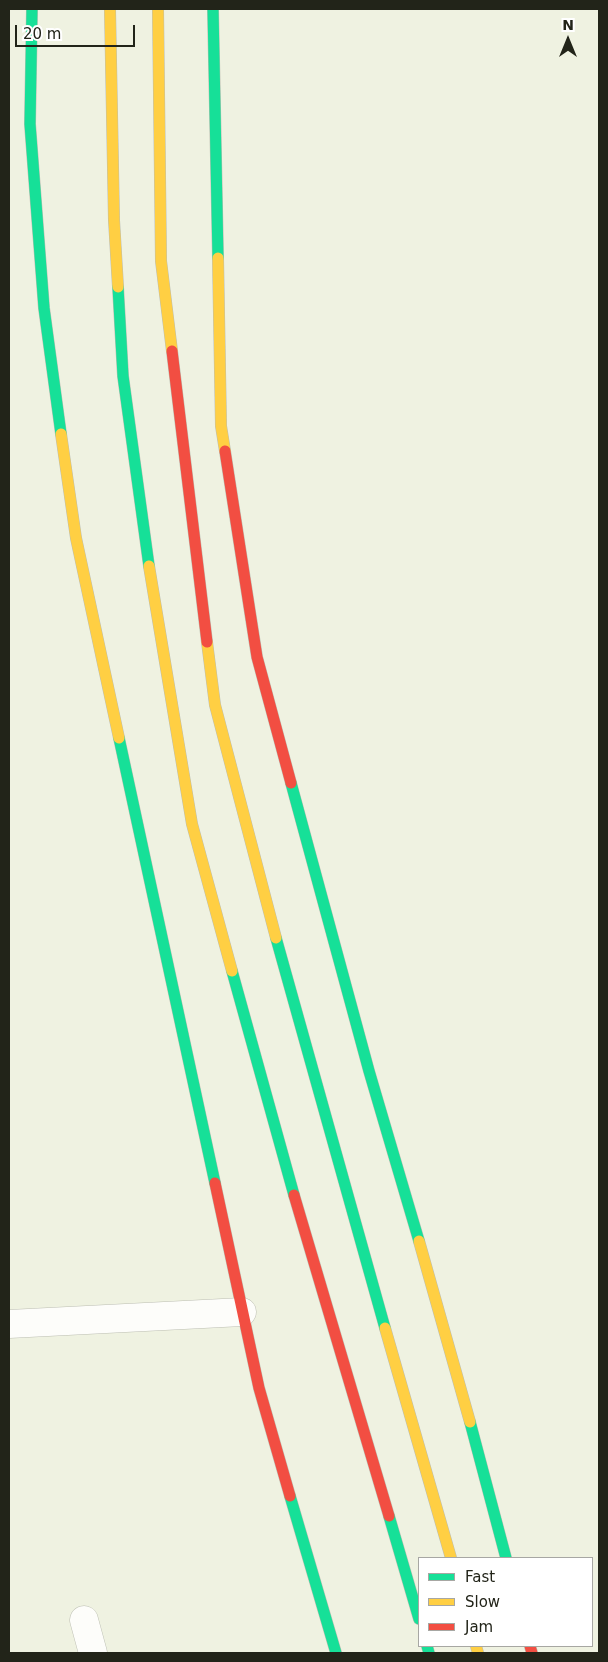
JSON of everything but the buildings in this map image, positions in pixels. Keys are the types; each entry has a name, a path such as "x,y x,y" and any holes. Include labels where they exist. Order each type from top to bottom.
{"main road":[{"path":"32,9 30,124 44,308 76,538 259,1388 336,1653"},
{"path":"110,9 114,220 123,376 153,598 192,824 269,1110 418,1616"},
{"path":"158,9 161,261 215,705 296,1014 451,1557"},
{"path":"213,9 220,426 257,657 369,1071 447,1336 506,1557"}],"street":[{"path":"9,1324 242,1312"},
{"path":"84,1620 93,1653"}],"traffic: fast":[{"path":"32,9 30,124 44,308 61,434"},
{"path":"213,9 218,258"},
{"path":"118,287 123,376 149,566"},
{"path":"119,738 215,1183"},
{"path":"291,783 369,1071 419,1241"},
{"path":"276,938 385,1328"},
{"path":"232,971 294,1195"},
{"path":"470,1422 506,1557"},
{"path":"290,1496 336,1653"},
{"path":"389,1516 418,1616"},
{"path":"427,1647 429,1653"}],"traffic: slow":[{"path":"110,9 114,220 118,287"},
{"path":"158,9 161,261 172,351"},
{"path":"218,258 221,426 225,451"},
{"path":"61,434 76,538 119,738"},
{"path":"149,566 192,824 232,971"},
{"path":"207,642 215,705 276,938"},
{"path":"419,1241 470,1422"},
{"path":"385,1328 451,1557"},
{"path":"476,1647 478,1653"}],"traffic: jam":[{"path":"172,351 207,642"},
{"path":"225,451 257,657 291,783"},
{"path":"215,1183 259,1388 290,1496"},
{"path":"294,1195 389,1516"},
{"path":"530,1647 532,1653"}]}
